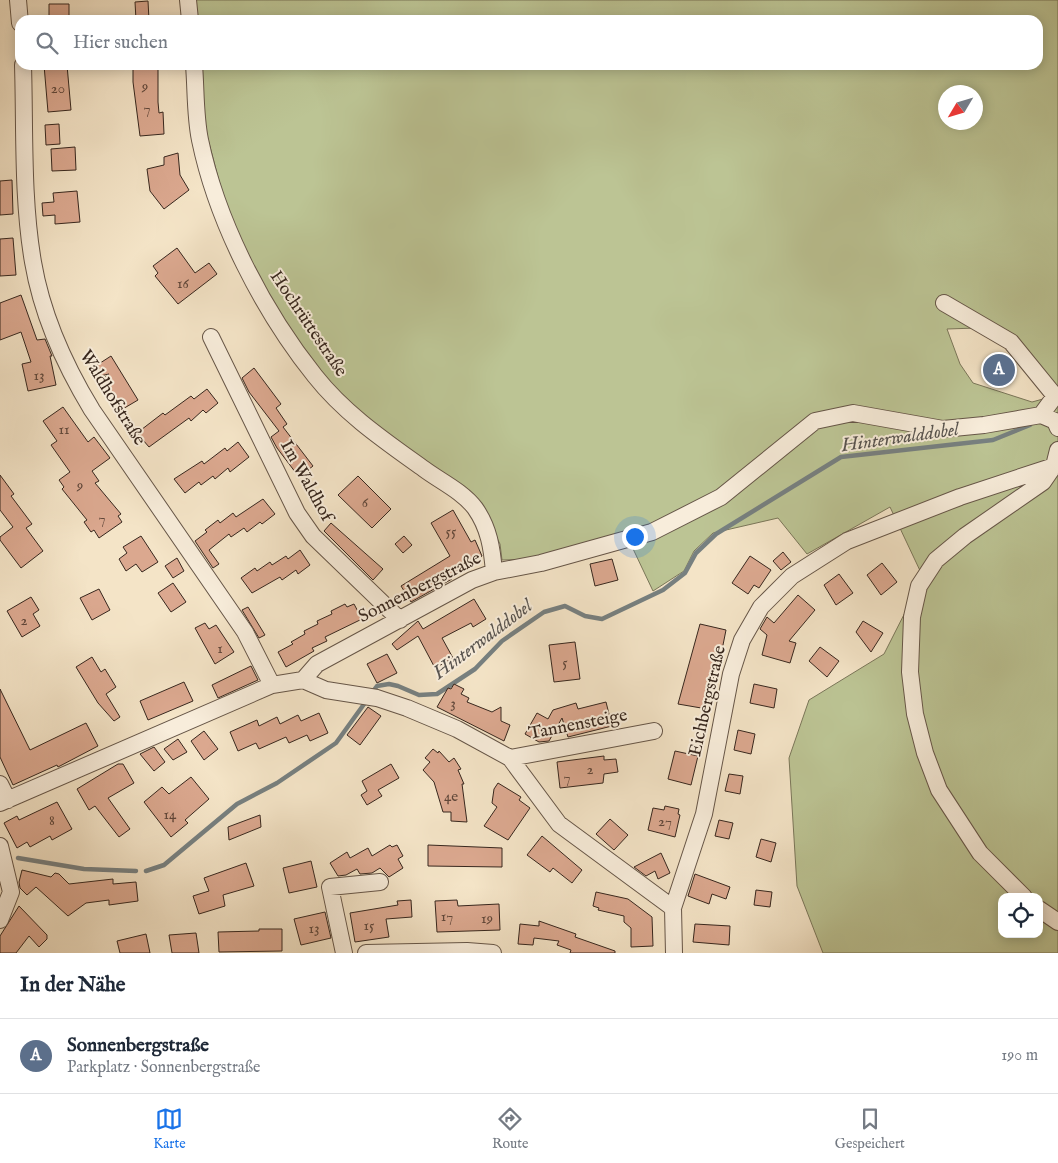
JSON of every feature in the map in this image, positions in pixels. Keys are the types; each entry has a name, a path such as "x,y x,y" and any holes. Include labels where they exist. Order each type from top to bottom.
{"street":[{"path":"18,0 19,15"},
{"path":"188,0 190,15"},
{"name":"Waldhofstraße","path":"23,70 28,217 33,263 54,338 71,376 92,410 245,632 272,684"},
{"name":"Hochrüttestraße","path":"194,70 200,139 214,194 239,257 278,321 315,376 345,409 466,498 475,508 492,542 494,572"},
{"path":"944,303 1010,342 1054,396 1041,415 1055,421 1058,428"},
{"name":"Im Waldhof","path":"211,337 297,513 314,536 400,620"},
{"name":"Sonnenbergstraße","path":"303,680 317,664 472,580 494,572 541,563 652,532 721,496 815,421 853,413 943,429 984,425 1041,415"},
{"path":"1020,893 980,853 939,790 925,753 915,714 910,672 912,617 919,586 936,560 965,536 1043,482 1056,458"},
{"name":"Eichbergstraße","path":"674,953 673,908 704,814 732,674 742,640 762,607 792,576 847,541 1056,458"},
{"path":"0,784 4,802 272,684 303,680 326,690 377,698 457,729 510,758 560,824 673,908"},
{"name":"Tannensteige","path":"510,758 654,731"},
{"path":"0,846 11,892 0,920"},
{"path":"344,953 330,887 380,882"},
{"path":"1043,912 1058,922"},
{"path":"366,953 467,951 493,953"}],"green space":[{"path":"192,0 1058,0 1058,953 823,953 797,886 789,758 809,700 884,654 923,577 890,507 807,554 778,518 713,533 694,551 684,571 653,591 626,534 537,559 502,560 500,544 478,500 395,443 323,379 247,261 229,219 203,120 198,70 1043,70 1043,15 194,15","holes":["977,328 1011,342 1054,396 1032,402 973,383 960,364 947,329"]}],"building":[{"path":"148,1 149,15 136,15 135,2"},
{"path":"49,4 69,4 69,15 49,15"},
{"path":"44,70 67,70 71,110 48,112"},
{"path":"133,70 158,70 159,113 163,112 164,134 140,136"},
{"path":"59,124 60,144 46,145 45,125"},
{"path":"75,147 76,170 52,171 51,149"},
{"path":"178,153 180,175 189,190 164,209 150,191 147,169 164,165 164,157"},
{"path":"12,180 13,214 0,215 0,181"},
{"path":"77,191 80,222 55,224 55,215 43,216 42,203 54,202 53,193"},
{"path":"13,238 16,275 0,276 0,239"},
{"path":"177,248 195,273 209,263 217,274 178,304 155,276 158,273 153,266"},
{"path":"21,295 37,340 45,339 52,356 50,356 56,385 28,391 22,364 31,362 21,332 0,340 0,303"},
{"path":"111,356 138,400 121,410 102,380 109,374 100,376 94,367"},
{"path":"254,368 281,404 276,408 287,424 283,427 313,466 299,477 271,437 279,431 249,392 242,378"},
{"path":"207,389 218,403 206,413 203,410 191,421 189,418 149,447 137,433 163,413 165,415 191,396 194,399"},
{"path":"63,407 88,442 94,437 110,458 92,471 99,481 95,483 121,514 118,516 122,522 99,538 94,530 91,532 84,522 87,520 62,489 64,487 59,480 70,472 51,445 57,441 43,421"},
{"path":"238,442 249,457 230,472 228,468 215,479 213,476 201,485 199,482 185,493 174,479 202,461 204,464 225,448 227,451"},
{"path":"0,475 14,494 11,496 32,524 26,528 43,551 21,568 0,540 0,537 13,527 0,510"},
{"path":"358,476 391,509 372,528 338,495"},
{"path":"263,499 275,514 247,532 244,528 231,537 229,534 209,550 219,564 213,568 195,541 218,520 220,523 233,513 236,517"},
{"path":"453,510 471,542 475,540 482,556 450,575 452,579 411,602 401,586 450,556 431,523"},
{"path":"331,523 383,569 373,580 324,531"},
{"path":"141,536 158,562 142,572 136,564 126,571 119,559 127,553 123,547"},
{"path":"404,536 412,545 403,553 395,544"},
{"path":"300,550 310,565 298,574 296,570 282,580 280,577 252,593 241,578 255,568 257,571 270,562 272,565 286,556 288,559"},
{"path":"783,552 791,562 781,570 773,561"},
{"path":"750,556 771,570 759,588 754,585 748,594 732,583"},
{"path":"177,558 184,571 173,578 165,566"},
{"path":"612,559 618,580 595,586 590,564"},
{"path":"882,563 897,582 881,595 867,575"},
{"path":"839,574 853,593 836,605 824,585"},
{"path":"173,583 186,602 171,612 158,593"},
{"path":"99,589 110,610 92,620 80,598"},
{"path":"798,595 815,610 789,641 796,643 790,663 762,655 767,635 760,629 767,617 774,623"},
{"path":"31,597 39,610 33,614 40,626 22,637 7,611"},
{"path":"474,599 486,619 473,627 471,623 442,638 453,658 435,668 418,636 397,650 392,644 418,621 423,629"},
{"path":"345,604 347,607 354,604 362,619 325,637 327,641 312,648 314,651 286,667 278,652 293,644 291,642 305,634 304,631 318,624 317,621 332,614 331,611"},
{"path":"248,607 265,635 259,638 242,610"},
{"path":"863,621 883,633 871,652 856,632"},
{"path":"205,623 209,629 216,625 234,652 215,664 195,628"},
{"path":"700,624 726,630 720,660 717,660 707,709 678,704"},
{"path":"575,642 580,679 554,682 549,645"},
{"path":"820,647 839,661 827,677 809,661"},
{"path":"387,654 397,673 377,683 367,664"},
{"path":"92,657 101,672 105,669 116,687 106,694 120,717 114,721 98,703 76,667"},
{"path":"251,666 258,680 218,698 212,685"},
{"path":"184,682 193,701 148,720 140,701"},
{"path":"454,684 464,689 461,694 469,698 467,702 492,712 501,707 501,721 510,725 504,741 437,707 448,688 451,689"},
{"path":"754,684 777,689 774,708 750,703"},
{"path":"0,689 30,750 86,723 98,746 58,767 57,765 13,785 0,757"},
{"path":"606,702 612,726 568,737 562,718 549,741 539,742 525,734 537,713 548,719 553,710 576,703 578,709"},
{"path":"368,707 381,716 360,745 347,735"},
{"path":"319,713 328,733 310,741 307,735 289,743 286,737 259,749 256,743 238,751 230,732 257,720 259,726 277,717 280,724 298,715 301,721"},
{"path":"738,730 755,734 751,754 734,750"},
{"path":"204,731 218,749 204,760 191,741"},
{"path":"178,739 187,752 173,760 164,749"},
{"path":"154,747 165,762 154,771 140,754"},
{"path":"433,749 438,753 439,751 449,762 454,758 461,769 458,770 464,784 462,784 467,822 451,821 451,812 443,812 434,782 423,770 430,762 425,758"},
{"path":"675,751 698,756 691,785 668,779"},
{"path":"604,756 604,760 616,759 618,772 604,774 603,783 560,788 557,762"},
{"path":"118,764 123,764 134,783 108,798 130,829 119,837 95,806 89,810 77,789"},
{"path":"391,764 399,778 378,790 382,796 367,805 361,795 367,791 362,781"},
{"path":"729,774 743,776 740,794 725,791"},
{"path":"191,777 209,799 185,820 188,823 171,837 144,802 162,787 169,794"},
{"path":"498,783 521,797 519,800 530,808 508,840 484,826 497,807 492,803 494,789"},
{"path":"57,802 72,829 52,840 50,836 30,847 27,842 17,848 4,823 17,816 19,820"},
{"path":"665,806 679,809 678,814 680,815 675,837 648,830 653,808 664,810"},
{"path":"260,815 261,827 229,840 228,827"},
{"path":"610,819 628,835 614,850 596,834"},
{"path":"719,820 733,823 729,839 715,836"},
{"path":"542,836 582,870 572,883 553,868 550,872 527,855"},
{"path":"761,839 776,843 771,862 756,857"},
{"path":"390,845 392,847 397,845 403,856 398,859 403,868 389,877 380,868 372,873 360,874 357,869 346,875 338,876 330,863 347,852 350,858 368,848 372,856"},
{"path":"428,845 502,848 502,867 428,866"},
{"path":"661,853 670,873 658,879 655,871 646,876 634,867"},
{"path":"311,861 317,887 289,893 283,868"},
{"path":"246,863 254,886 223,895 225,906 199,914 193,896 209,891 204,878"},
{"path":"22,870 51,877 55,873 59,874 69,884 113,879 113,884 136,882 138,901 109,905 109,900 86,903 68,916 36,887 27,895 20,888 19,882"},
{"path":"695,874 730,887 726,899 712,894 709,904 688,896"},
{"path":"756,890 772,892 770,907 754,905"},
{"path":"596,892 628,899 652,917 653,946 631,947 631,928 624,922 624,916 598,910 599,908 593,906"},
{"path":"411,900 412,917 386,919 389,937 355,942 350,913 398,905 397,901"},
{"path":"457,900 458,906 499,904 500,930 437,932 435,901"},
{"path":"19,906 47,935 47,939 39,947 29,936 16,953 0,953 0,936"},
{"path":"325,912 331,938 301,945 294,919"},
{"path":"539,921 576,934 575,937 615,951 615,953 570,953 571,950 557,945 559,941 534,938 533,945 518,944 520,924 539,926"},
{"path":"695,924 730,926 729,945 693,942"},
{"path":"259,929 282,929 282,951 219,952 218,932 259,931"},
{"path":"196,933 199,953 172,953 169,935"},
{"path":"146,934 150,953 120,953 117,941"}],"waterway":[{"name":"Hinterwalddobel","path":"371,694 377,686 389,684 419,695 437,694 475,669 502,641 544,612 565,606 585,616 602,619 663,590 685,573 696,553 716,534 841,457 993,440 1030,425"},
{"name":"Hinterwalddobel","path":"146,871 164,865 237,804 277,783 336,743 367,700"},
{"name":"Hinterwalddobel","path":"18,858 84,869 136,871"}],"place":[{"name":"Sonnenbergstraße","path":"999,370"}]}
